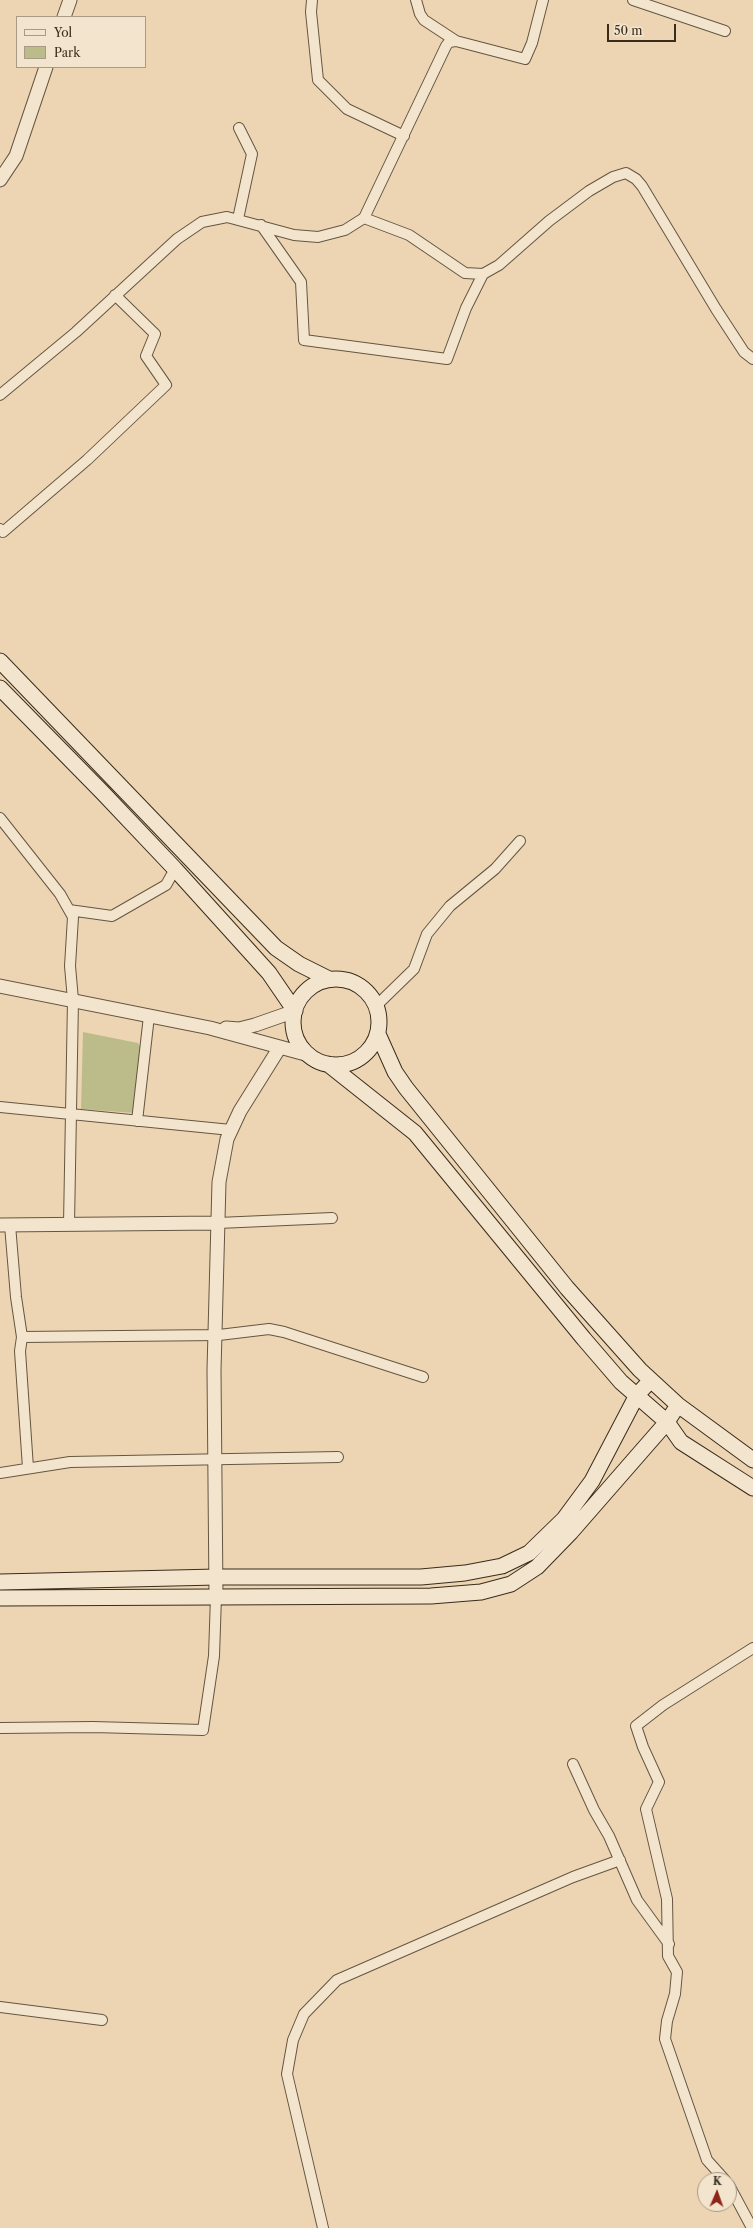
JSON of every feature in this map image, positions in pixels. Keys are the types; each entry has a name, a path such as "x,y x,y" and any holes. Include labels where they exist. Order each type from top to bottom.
{"main road":[{"path":"0,661 276,948 299,964 329,979"},
{"path":"0,688 175,869 269,973 295,1011"},
{"path":"329,979 344,979 358,984 369,993 377,1005 380,1020 378,1034 372,1047 361,1058 348,1063 334,1065 328,1064 308,1055 299,1044 294,1032 295,1011 304,992 315,984 329,979"},
{"path":"378,1034 395,1072 423,1111 567,1288 651,1380 678,1405 753,1460"},
{"path":"328,1064 415,1133 621,1382 667,1422 681,1442 753,1488"},
{"path":"0,1582 217,1578 421,1577 466,1573 502,1566 529,1554 564,1519 592,1481 637,1395 651,1380"},
{"path":"0,1598 431,1596 481,1592 511,1584 537,1567 571,1532 667,1422 678,1405"}],"street":[{"path":"64,16 70,0"},
{"path":"312,0 311,12 318,80 347,110 404,136"},
{"path":"416,0 420,14 424,20 456,41 525,59 532,43 543,0"},
{"path":"633,0 725,31"},
{"path":"0,394 76,332 177,239 202,222 227,216 294,235 318,237 345,230 364,218 404,136 443,50 449,42 456,41"},
{"path":"2,172 16,156 46,68"},
{"path":"238,219 252,154 239,128"},
{"path":"364,218 409,235 465,273 483,274 499,265 549,221 589,191 613,177 626,173 636,179 642,186 716,309 744,352 753,359"},
{"path":"261,225 301,282 304,340 447,359 466,308 483,274"},
{"path":"0,529 3,532 81,465 166,386 146,356 155,334 115,295"},
{"path":"0,818 60,894 73,917 70,966 73,1000 69,1224"},
{"path":"377,1005 414,969 427,934 450,906 495,870 520,841"},
{"path":"69,910 112,916 166,885 175,869"},
{"path":"0,986 210,1028 308,1055"},
{"path":"210,1028 239,1029 295,1011"},
{"path":"137,1121 149,1016"},
{"path":"0,1728 93,1727 203,1730 214,1656 217,1578 215,1334 219,1182 227,1139 231,1130 240,1111 280,1047"},
{"path":"0,1108 231,1130"},
{"path":"28,1468 20,1351 22,1337 5,1225 218,1223 332,1218"},
{"path":"22,1337 215,1334 269,1329 284,1332 423,1377"},
{"path":"0,1473 70,1462 216,1458 338,1457"},
{"path":"717,2172 707,2160 665,2039 667,2021 675,1994 677,1972 668,1956 669,1944 667,1899 646,1809 659,1782 643,1747 636,1726 663,1705 753,1648"},
{"path":"573,1764 594,1810 609,1836 637,1900 669,1944"},
{"path":"323,2228 287,2074 293,2040 304,2014 337,1980 573,1877 620,1860"},
{"path":"0,2007 102,2020"},
{"path":"737,2200 752,2228"}],"green space":[{"path":"83,1032 138,1043 140,1047 134,1113 81,1109"}]}
